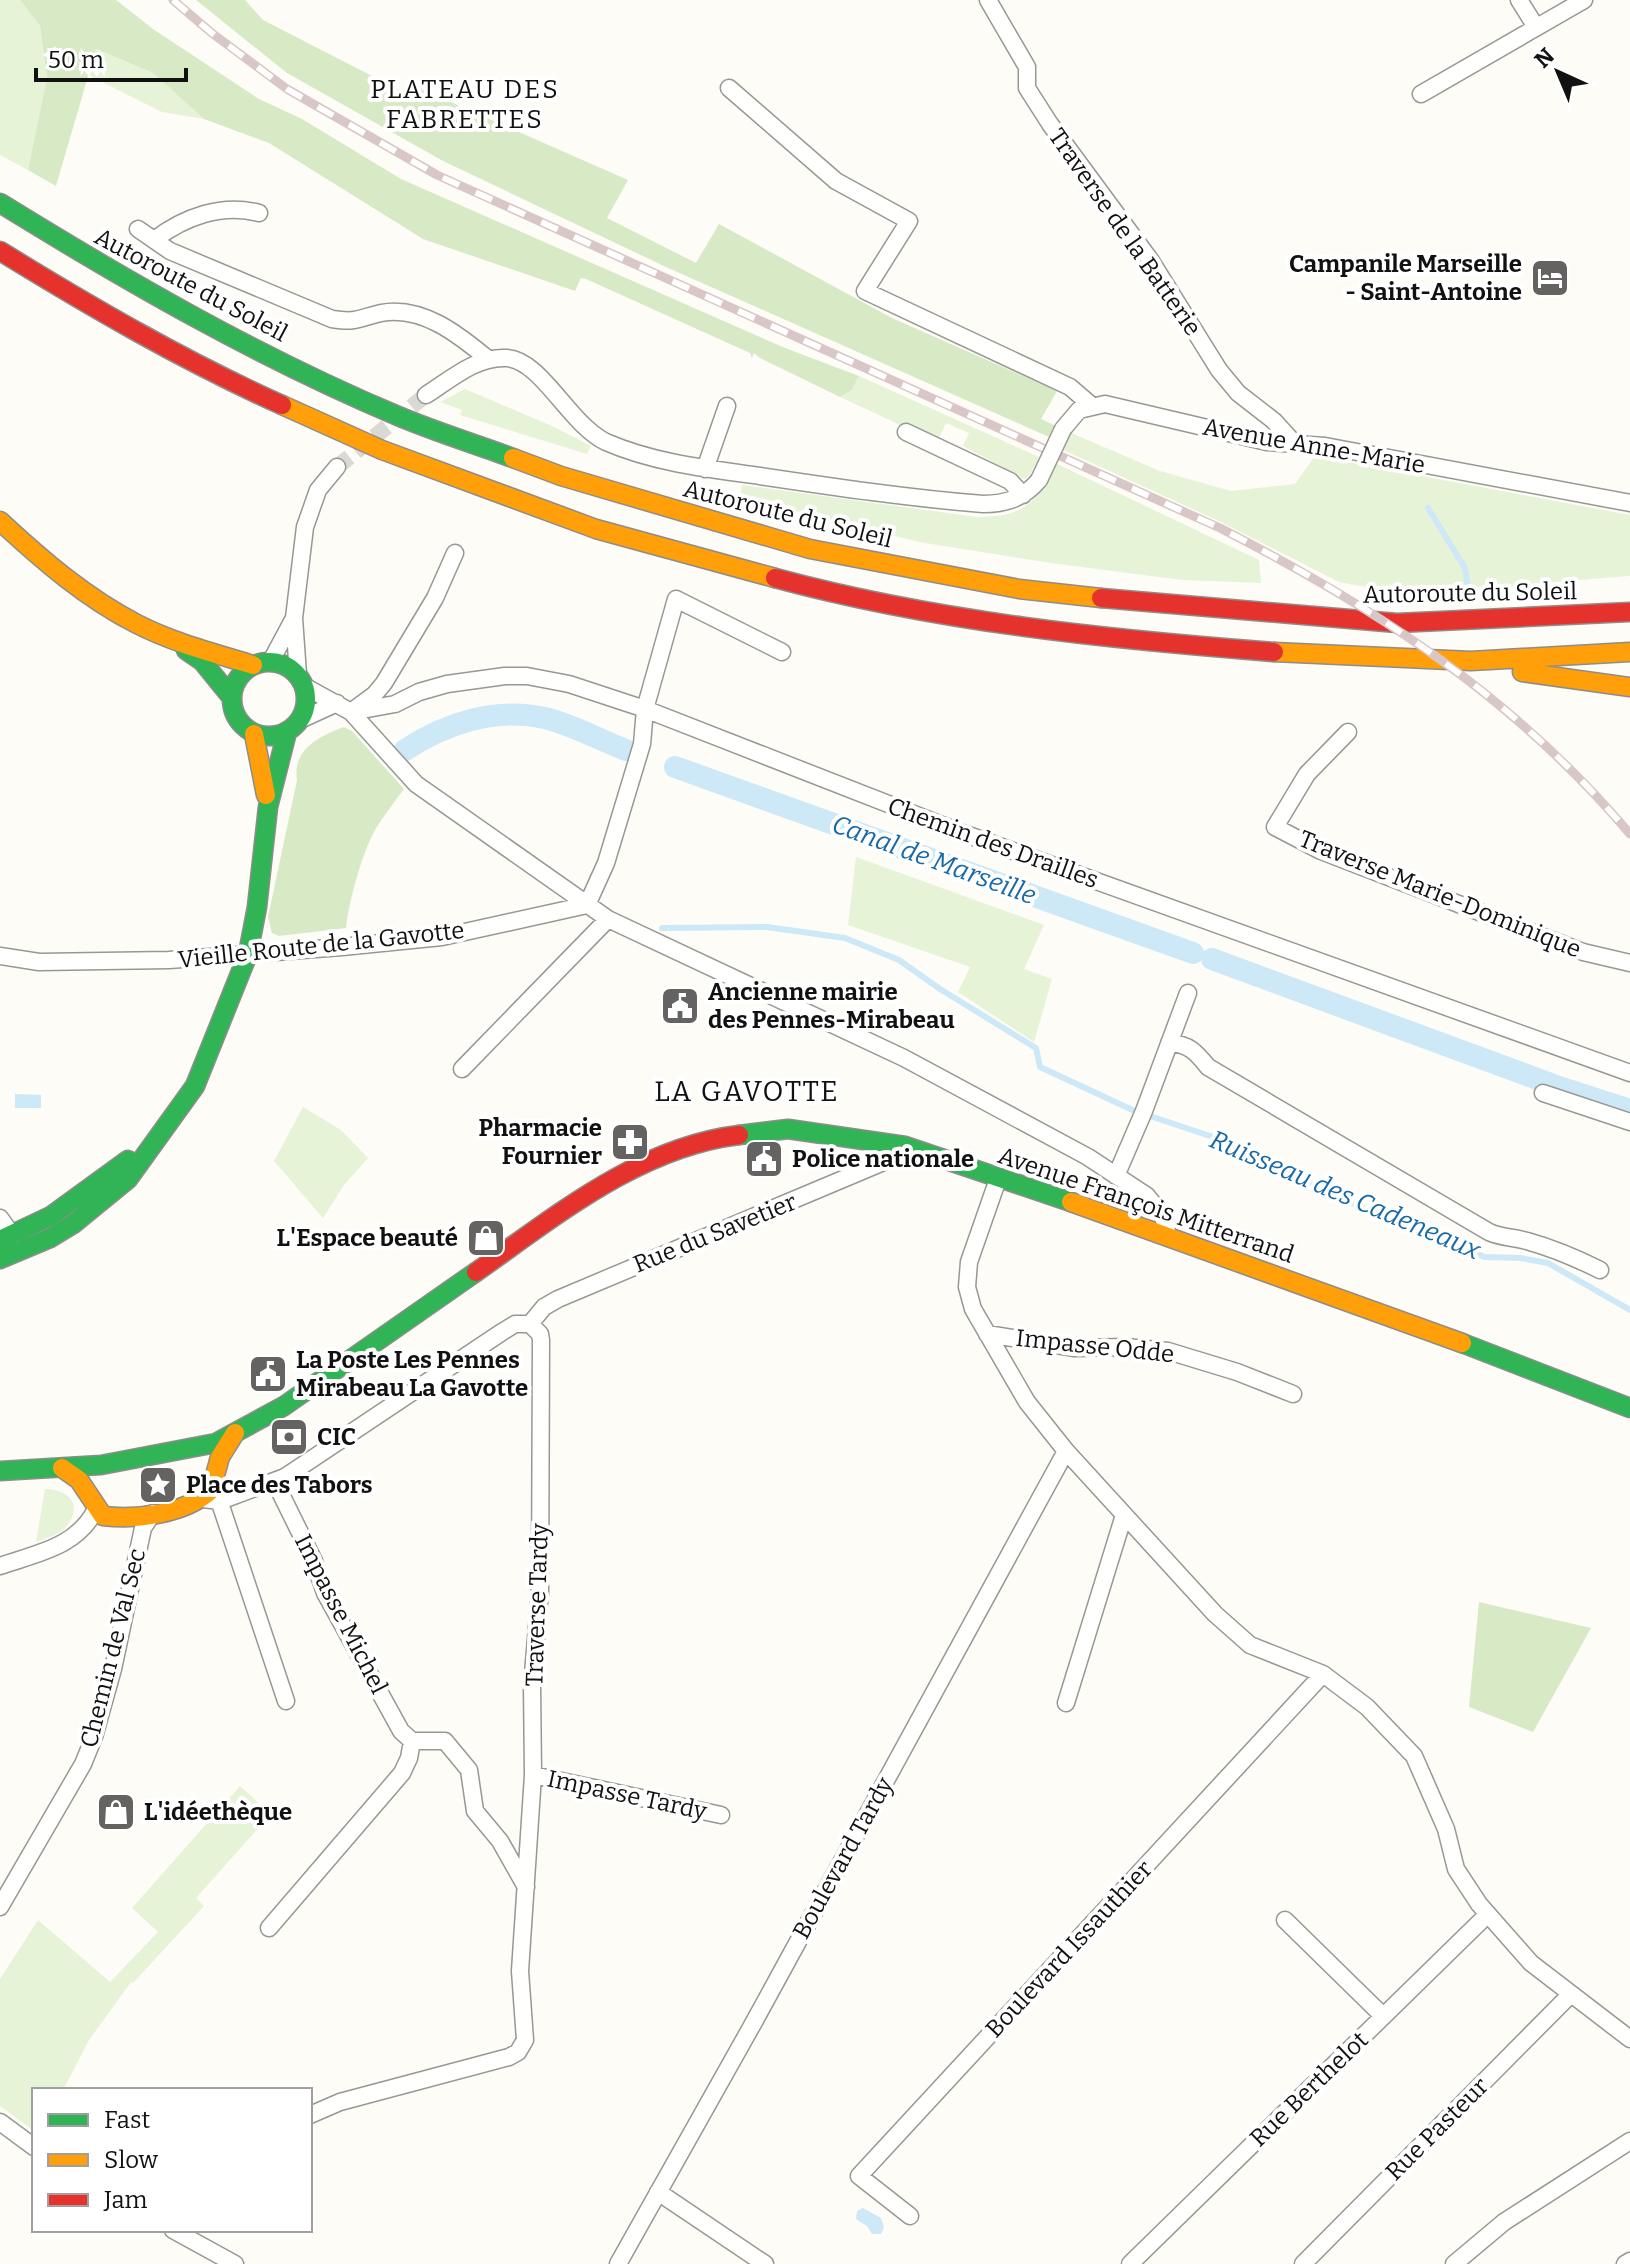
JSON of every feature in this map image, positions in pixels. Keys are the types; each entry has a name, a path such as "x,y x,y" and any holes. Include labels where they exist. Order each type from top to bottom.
{"main road":[{"name":"Autoroute du Soleil","path":"0,203 91,259 244,343 398,416 561,476 810,549 931,574 1086,598 1397,623 1630,612"},
{"path":"0,251 71,295 226,380 382,450 596,529 809,587 934,613 1073,635 1305,654 1471,661 1630,652"},
{"path":"0,521 72,584 120,614 168,637 202,661 232,698"},
{"path":"1470,619 1630,599"},
{"path":"168,637 262,663 286,665 301,680 307,702 302,719 287,732 271,737 254,734 242,725 234,712 232,698 235,684 242,673 262,663"},
{"path":"1408,659 1630,687"},
{"path":"0,1259 50,1238 73,1224 128,1179 195,1086 248,954 257,907 268,807 287,732"},
{"path":"254,734 268,807"},
{"name":"Avenue François Mitterrand","path":"0,1471 101,1465 183,1448 200,1448 235,1433 284,1406 589,1193 684,1146 720,1137 788,1129 905,1146 1168,1235 1630,1408"},
{"path":"4,1242 64,1208 163,1131"},
{"path":"62,1468 79,1480 103,1516 112,1518 153,1513 213,1488 235,1433"},
{"path":"200,1448 209,1454 213,1488"},
{"path":"92,1503 91,1477 101,1465"}],"street":[{"name":"Traverse de la Batterie","path":"988,0 1027,67 1027,88 1151,261 1219,370 1238,393 1274,421 1294,443"},
{"path":"1519,0 1536,27"},
{"path":"1421,94 1584,0"},
{"path":"426,395 471,366 488,359 507,358 524,362 583,427 605,441 635,452 705,469 983,504 997,504 1023,495 1039,480 1063,429 1079,410 1091,405 1070,387 865,291 909,221 836,181 729,88"},
{"path":"154,240 183,222 219,210 240,208 259,213"},
{"path":"138,229 170,251 332,319 354,322 381,313 406,311 456,332 488,359"},
{"name":"Avenue Anne-Marie","path":"1091,405 1130,408 1267,442 1325,446 1630,503"},
{"path":"705,469 727,406"},
{"path":"906,432 1010,481 1023,495"},
{"path":"337,467 318,490 305,527 294,618 301,680 344,708 416,784 608,919 904,1058 1088,1157 1147,1196 1162,1214 1168,1235"},
{"path":"302,719 344,708 374,695 435,598 455,553"},
{"path":"587,905 606,863 642,744 645,709 676,599 782,652"},
{"path":"262,663 294,618"},
{"name":"Chemin des Drailles","path":"344,708 395,704 419,692 447,684 505,676 547,678 645,709 960,832 1630,1073"},
{"name":"Traverse Marie-Dominique","path":"1348,732 1307,774 1275,827 1321,851 1583,952 1630,963"},
{"name":"Vieille Route de la Gavotte","path":"0,956 39,962 169,960 248,954 442,937 587,905"},
{"path":"462,1069 608,919"},
{"path":"1116,1176 1143,1114 1188,993"},
{"path":"1169,1043 1184,1044 1193,1049 1208,1067 1489,1232 1501,1237 1523,1239 1600,1270"},
{"path":"1543,1093 1630,1122"},
{"name":"Rue du Savetier","path":"530,1324 544,1307 558,1299 886,1161 905,1146"},
{"path":"998,1179 969,1262 967,1287 973,1309 1027,1402 1066,1451 1215,1614 1250,1645 1323,1674 1367,1707 1414,1756 1446,1829 1456,1869 1488,1914 1531,1963 1630,2039"},
{"path":"0,1218 4,1242"},
{"path":"213,1488 245,1494 275,1482 502,1332 515,1324 530,1324"},
{"name":"Traverse Tardy","path":"527,1889 533,1775 532,1685 540,1592 540,1334 530,1324"},
{"name":"Impasse Odde","path":"987,1334 1075,1348 1126,1347 1168,1351 1237,1372 1293,1394"},
{"name":"Boulevard Tardy","path":"618,2264 1066,1451"},
{"name":"Impasse Michel","path":"275,1482 314,1561 325,1593 401,1731 412,1741"},
{"path":"213,1488 231,1487 245,1494"},
{"path":"213,1488 286,1701"},
{"path":"0,1566 75,1537 88,1525 92,1503"},
{"name":"Chemin de Val Sec","path":"0,1907 89,1750 113,1669 143,1528 153,1513"},
{"path":"1066,1703 1124,1515"},
{"name":"Boulevard Issauthier","path":"910,2216 859,2176 1323,1674"},
{"path":"269,1928 402,1773 412,1741 445,1741 469,1770 475,1811 500,1841 527,1889 520,1971 525,2040 518,2052 340,2102 312,2114"},
{"name":"Impasse Tardy","path":"533,1775 721,1815"},
{"name":"Rue Berthelot","path":"1130,2264 1488,1914"},
{"path":"1285,1920 1383,2016"},
{"name":"Rue Pasteur","path":"1303,2264 1571,1994"},
{"path":"0,2122 32,2146"},
{"path":"1460,2260 1504,2222 1630,2141"},
{"path":"658,2192 765,2264"},
{"path":"177,2232 235,2264"},
{"path":"1625,2264 1630,2261"}],"green space":[{"path":"0,0 20,0 40,26 47,77 28,170 0,155"},
{"path":"20,0 116,0 153,29 259,99 302,119 401,179 785,348 859,376 852,390 840,397 754,353 752,358 750,353 586,279 581,278 575,291 423,239 269,143 204,119 153,73 96,49 56,186 28,170 47,77 40,26"},
{"path":"196,0 245,0 263,20 409,95 412,85 628,180 607,218 696,263 719,224 892,318 1057,391 1041,419 1054,425 1049,437 666,267 443,161 287,73"},
{"path":"95,49 153,73 204,119 162,112 88,75"},
{"path":"859,376 1039,457 1030,475 1025,479 963,446 969,433 946,423 937,442 840,397 852,390"},
{"path":"465,389 591,446 587,454 460,415 462,410 440,402"},
{"path":"1069,432 1160,471 1231,491 1295,484 1315,456 1630,515 1630,576 1540,583 1536,587 1372,588 1339,582 1219,521 1061,449"},
{"path":"1055,463 1259,560 1261,583 1182,580 919,542 740,497 742,485 977,517 993,516 1026,506 1041,489"},
{"path":"344,727 352,731 404,789 378,825 367,847 353,890 346,928 279,936 272,933 268,917 299,760 317,740"},
{"path":"856,857 1044,925 1024,969 1052,979 1034,1042 958,992 970,967 848,925"},
{"path":"303,1107 341,1130 368,1158 344,1185 323,1218 274,1161"},
{"path":"45,1489 67,1495 74,1505 74,1512 63,1530 36,1542"},
{"path":"1479,1602 1591,1628 1533,1732 1469,1707"},
{"path":"240,1786 271,1814 196,1898 204,1906 131,1982 89,2040 64,2088 32,2088 32,2130 0,2106 0,1979 38,1920 110,1982 158,1932 132,1908"}],"water":[{"path":"15,1094 41,1095 41,1108 15,1108"},
{"path":"863,2208 881,2218 884,2227 881,2234 872,2234 867,2226 856,2219 857,2211"}],"waterway":[{"path":"1428,508 1465,568 1468,589"},
{"name":"Canal de Marseille","path":"405,750 454,725 508,715 545,718 626,750"},
{"name":"Canal de Marseille","path":"675,767 1193,953"},
{"name":"Ruisseau des Cadeneaux","path":"662,928 767,927 845,938 899,960 1036,1048 1040,1067 1139,1113"},
{"name":"Canal de Marseille","path":"1212,959 1559,1087 1630,1110"},
{"name":"Ruisseau des Cadeneaux","path":"1147,1115 1216,1138 1354,1204 1485,1257 1548,1263 1630,1310"}],"tunnel":[{"path":"337,467 426,395"}],"railway":[{"path":"173,0 287,89 437,175 1220,528 1334,591 1389,624 1491,698 1586,785 1630,834"}],"traffic: fast":[{"path":"0,203 146,290 245,344 398,416 513,458"},
{"path":"186,650 202,661 232,698"},
{"path":"269,662 290,668 300,678 306,699 300,720 290,730 269,736 248,730 238,720 232,699 238,678 248,668 269,662"},
{"path":"0,1259 50,1238 73,1224 128,1179 195,1086 248,954 257,907 268,807 287,732"},
{"path":"739,1135 788,1129 905,1146 1071,1202"},
{"path":"0,1240 51,1216 128,1160"},
{"path":"0,1471 101,1465 216,1443 284,1406 476,1272"},
{"path":"1462,1343 1630,1408"}],"traffic: slow":[{"path":"282,405 382,450 596,529 775,578"},
{"path":"513,458 561,476 810,549 1019,589 1101,598"},
{"path":"0,521 65,577 118,614 165,637 253,665"},
{"path":"1274,652 1471,661 1630,652"},
{"path":"1522,672 1630,687"},
{"path":"254,734 266,795"},
{"path":"1071,1202 1462,1343"},
{"path":"62,1468 79,1480 103,1516 160,1514 188,1505 211,1490 220,1457 235,1433"}],"traffic: jam":[{"path":"0,251 138,332 282,405"},
{"path":"775,578 898,606 1023,627 1274,652"},
{"path":"1101,598 1397,623 1630,612"},
{"path":"476,1272 568,1207 633,1169 702,1142 739,1135"}],"place":[{"name":"Campanile Marseille - Saint-Antoine","path":"1550,278"},
{"name":"Ancienne mairie des Pennes-Mirabeau","path":"680,1006"},
{"name":"Pharmacie Fournier","path":"630,1142"},
{"name":"Police nationale","path":"764,1159"},
{"name":"L'Espace beauté","path":"486,1238"},
{"name":"La Poste Les Pennes Mirabeau La Gavotte","path":"268,1374"},
{"name":"CIC","path":"289,1437"},
{"name":"Place des Tabors","path":"158,1485"},
{"name":"L'idéethèque","path":"116,1812"}],"district":[{"name":"PLATEAU DES FABRETTES","path":"465,104"},
{"name":"LA GAVOTTE","path":"747,1091"}]}
